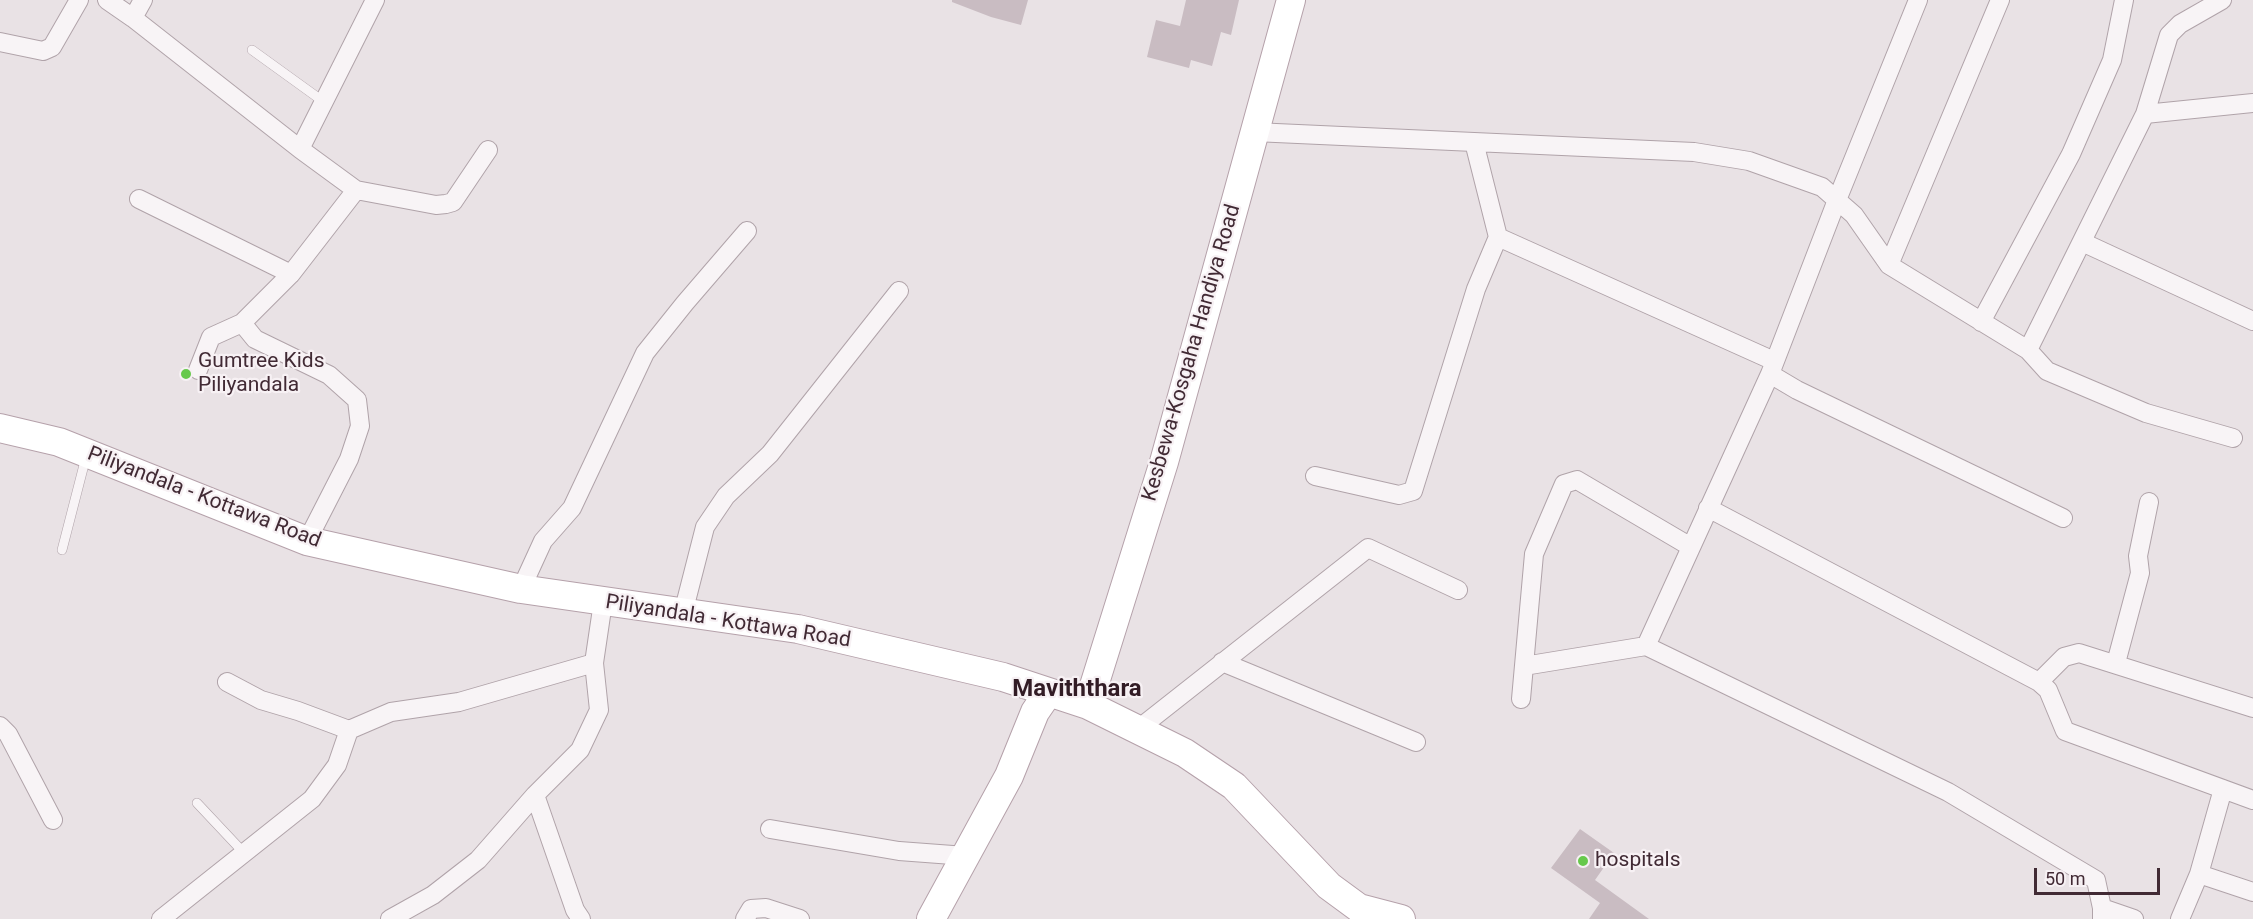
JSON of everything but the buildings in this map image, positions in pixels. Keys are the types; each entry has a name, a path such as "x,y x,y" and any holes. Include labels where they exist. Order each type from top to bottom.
{"main road":[{"name":"Kesbewa-Kosgaha Handiya Road","path":"1088,705 1164,462 1291,0"},
{"name":"Piliyandala - Kottawa Road","path":"0,428 59,442 307,541 521,590 798,629 1003,677 1088,705 1185,753 1234,786 1329,886 1359,908 1401,919"},
{"path":"931,919 1009,776 1035,712 1048,693"}],"street":[{"path":"0,42 43,51 52,47 79,0"},
{"path":"106,0 133,18 356,190 436,205 453,202 488,150"},
{"path":"133,18 143,0"},
{"path":"300,149 375,0"},
{"path":"1646,646 1772,368 1918,0"},
{"path":"1888,265 2000,0"},
{"path":"1981,322 2076,143 2112,60 2124,0"},
{"path":"2028,350 2145,114 2169,35 2180,24 2222,0"},
{"path":"2145,114 2253,103"},
{"path":"1254,132 1694,152 1749,161 1822,187 1854,215 1888,265 2028,350 2047,372 2146,413 2233,438"},
{"path":"1315,476 1399,495 1413,491 1476,289 1498,237 1474,141"},
{"path":"198,370 211,337 242,323 291,274 356,190"},
{"path":"140,199 291,274"},
{"path":"521,590 543,541 572,508 645,353 747,231"},
{"path":"1498,237 1772,368 1797,390 2063,518"},
{"path":"2082,242 2253,321"},
{"path":"683,613 705,527 726,496 770,454 899,291"},
{"path":"242,323 255,339 329,375 357,400 360,426 349,459 307,541"},
{"path":"1521,699 1534,554 1564,484 1577,480 1691,547"},
{"path":"2116,663 2140,573 2138,556 2149,502"},
{"path":"1708,508 2039,682 2048,690 2065,731 2253,800"},
{"path":"1137,730 1368,548 1458,590"},
{"path":"390,919 433,895 478,860 535,795 580,750 599,710 594,663 603,602"},
{"path":"1524,666 1646,646 1948,792 2096,880 2102,913 2134,919"},
{"path":"2039,682 2064,657 2079,653 2116,663 2253,709"},
{"path":"1222,662 1416,742"},
{"path":"227,682 261,700 349,730 392,712 459,702 594,663"},
{"path":"0,726 8,734 53,820"},
{"path":"160,919 312,799 337,765 349,730"},
{"path":"2180,919 2199,874 2223,789"},
{"path":"535,795 575,910 581,919"},
{"path":"770,829 899,851 966,856"},
{"path":"2199,874 2253,892"},
{"path":"745,919 751,909 766,908 800,919"}],"lane":[{"path":"252,50 324,102"},
{"path":"62,550 87,453"},
{"path":"197,803 243,853"}],"place":[{"name":"Gumtree Kids Piliyandala","path":"186,374"},
{"name":"hospitals","path":"1583,861"}],"district":[{"name":"Maviththara","path":"1077,690"}]}
